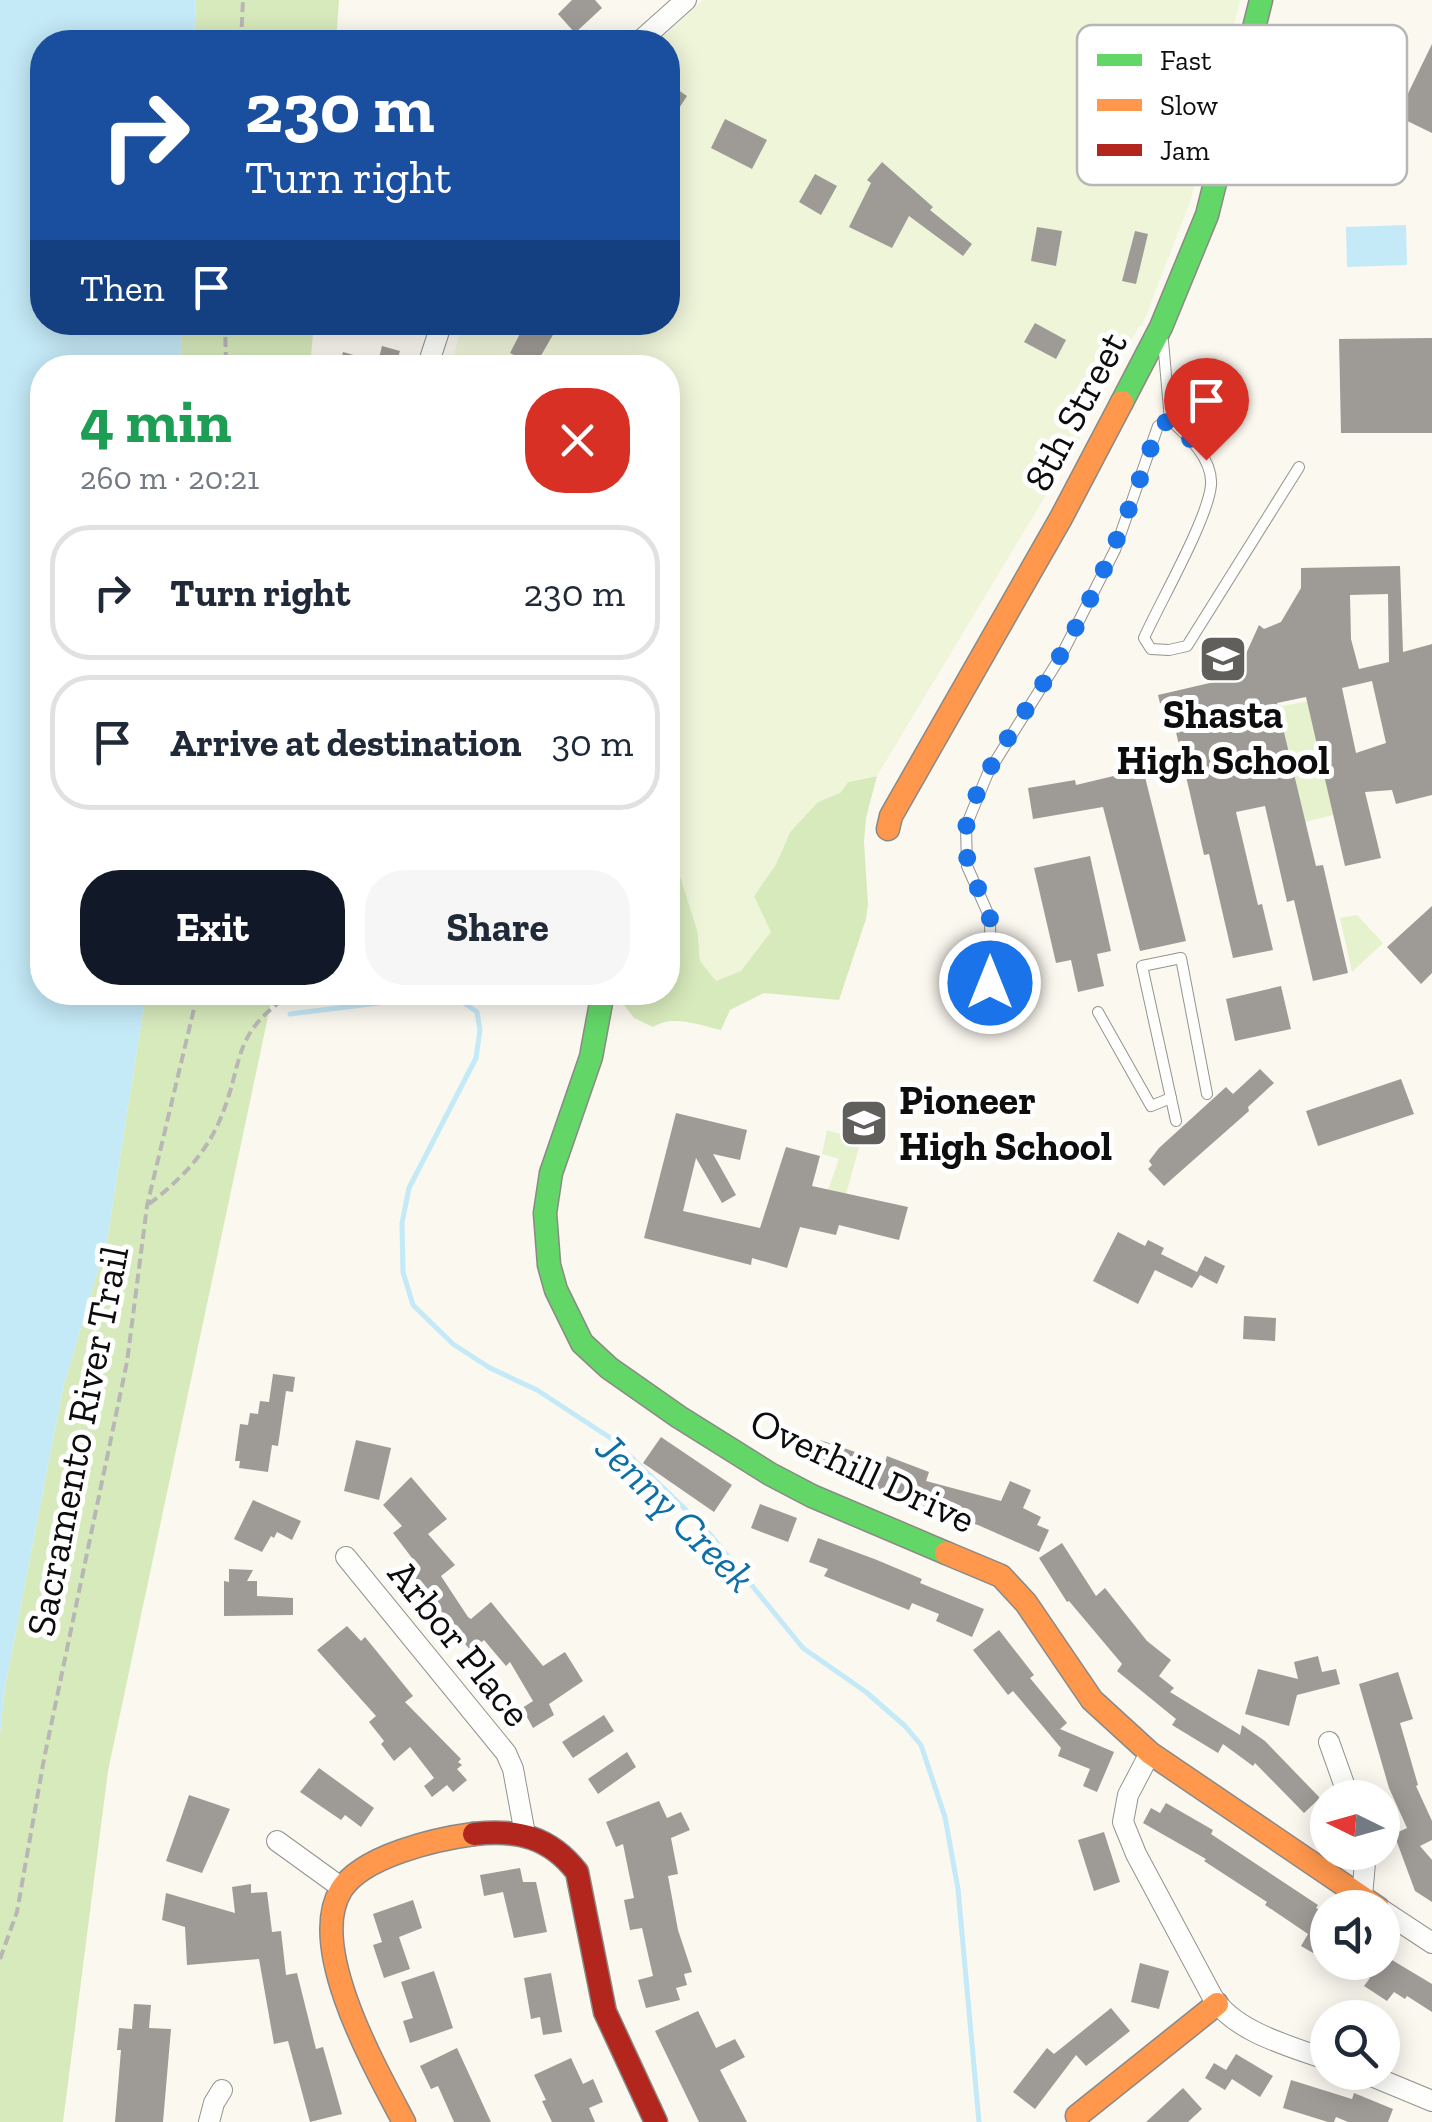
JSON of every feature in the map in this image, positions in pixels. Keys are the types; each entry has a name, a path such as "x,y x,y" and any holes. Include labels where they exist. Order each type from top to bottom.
{"street":[{"path":"652,30 686,0"},
{"name":"8th Street","path":"1255,25 1261,0"},
{"name":"8th Street","path":"888,829 891,816 1061,518 1161,327 1206,215 1214,185"},
{"name":"Overhill Drive","path":"600,1005 591,1057 550,1173 545,1213 549,1265 556,1290 582,1343 609,1368 665,1408 770,1474 812,1496 1001,1576 1026,1603 1092,1700 1150,1753 1352,1890"},
{"name":"Arbor Place","path":"346,1557 506,1753 513,1769 525,1834"},
{"path":"1329,1742 1343,1780"},
{"path":"1150,1753 1128,1794 1123,1822 1136,1854 1217,2004 1248,2027 1310,2053"},
{"path":"404,2122 336,1964 330,1926 342,1888 365,1868 386,1856 477,1833 525,1834 569,1858 577,1872 605,2012 656,2122"},
{"path":"277,1841 342,1888"},
{"name":"Overhill Drive","path":"1400,1922 1432,1944"},
{"path":"1078,2116 1217,2004"},
{"path":"1400,2088 1432,2101"},
{"path":"209,2122 222,2090"}],"lane":[{"path":"1161,327 1170,420 1206,460 1211,484 1202,515 1144,638 1151,648 1188,646 1299,467"},
{"path":"990,983 990,918 967,866 966,826 988,774 1061,656 1115,550 1158,426 1170,420"},
{"path":"1176,1121 1142,966 1181,958 1208,1094"},
{"path":"1098,1012 1151,1106 1171,1098"}],"path":[{"path":"241,30 243,0"},
{"name":"Sacramento River Trail","path":"0,1958 17,1912 44,1760 128,1362 147,1206 195,1005"},
{"path":"147,1206 177,1183 214,1132 244,1041 276,1005"}],"green space":[{"path":"196,0 339,0 337,30 195,30"},
{"path":"703,0 1240,0 1234,25 1077,25 1077,185 1194,185 1191,199 1142,326 1076,445 877,776 848,782 840,793 818,802 790,832 776,864 754,896 771,932 741,971 716,981 700,961 698,933 680,875 680,355 454,355 460,335 680,335 680,30 669,30"},
{"path":"181,335 313,335 311,355 181,355"},
{"path":"1309,701 1333,815 1305,822 1277,703 1282,706"},
{"path":"877,776 864,842 866,919 839,1000 764,993 730,1010 721,1030 678,1021 653,1027 634,1018 624,1005 680,1005 680,875 698,933 700,961 754,896 776,864 790,832 818,801 840,793 848,782"},
{"path":"1357,915 1383,943 1352,972 1340,918"},
{"path":"144,1005 270,1005 108,1771 63,2122 0,2122 0,1733 5,1687 63,1388 107,1240"},
{"path":"827,1130 861,1140 846,1194 828,1190 839,1159 822,1154"}],"water":[{"path":"0,0 196,0 195,30 30,30 30,335 181,335 181,355 30,355 30,1005 144,1005 107,1240 63,1388 5,1687 0,1733"},
{"path":"1406,225 1407,265 1347,267 1346,227"}],"building":[{"path":"572,0 595,0 602,8 578,30 572,30 558,14"},
{"path":"1432,44 1432,133 1407,121 1407,95"},
{"path":"725,119 767,140 752,169 711,148"},
{"path":"882,162 933,207 930,210 972,244 963,256 909,216 892,248 849,227 871,183 867,180"},
{"path":"815,174 837,186 821,215 799,202"},
{"path":"1037,227 1062,231 1056,266 1031,261"},
{"path":"1135,231 1148,234 1136,284 1122,281"},
{"path":"1035,323 1066,340 1056,359 1024,342"},
{"path":"519,335 553,335 541,355 510,353"},
{"path":"1432,338 1432,433 1341,433 1339,339"},
{"path":"382,346 400,351 399,355 380,355"},
{"path":"1400,566 1403,652 1432,644 1432,795 1396,804 1392,790 1365,792 1381,858 1345,866 1306,697 1277,703 1316,866 1323,865 1348,973 1313,981 1294,900 1287,902 1265,806 1236,812 1273,950 1233,958 1209,854 1204,855 1173,719 1164,720 1158,695 1227,679 1223,662 1244,658 1259,625 1264,629 1281,622 1301,588 1301,568","holes":["1388,594 1389,662 1359,669 1351,639 1350,595","1372,681 1386,743 1356,753 1342,688"]},
{"path":"1143,769 1186,941 1140,951 1103,807 1033,819 1028,788 1075,780 1076,785"},
{"path":"1090,856 1111,951 1097,954 1104,986 1078,992 1071,960 1056,963 1034,868"},
{"path":"1432,906 1432,973 1421,984 1387,947"},
{"path":"1281,986 1291,1029 1235,1041 1226,999"},
{"path":"1260,1069 1274,1083 1248,1107 1249,1111 1164,1186 1148,1169 1159,1148 1226,1087 1233,1094"},
{"path":"1401,1079 1414,1114 1318,1146 1306,1111"},
{"path":"676,1113 747,1130 740,1160 713,1154 736,1195 722,1203 696,1158 683,1211 760,1228 786,1147 820,1156 812,1186 908,1207 899,1240 839,1225 836,1235 800,1227 787,1268 752,1258 751,1265 644,1238"},
{"path":"1118,1232 1145,1246 1148,1240 1164,1248 1161,1254 1197,1272 1205,1256 1225,1266 1217,1284 1200,1275 1192,1288 1155,1270 1138,1304 1093,1281"},
{"path":"1244,1316 1276,1318 1275,1341 1243,1339"},
{"path":"273,1374 295,1377 293,1392 286,1391 278,1446 272,1445 268,1472 239,1468 240,1461 235,1461 240,1424 248,1425 250,1413 258,1414 260,1401 269,1402"},
{"path":"661,1437 732,1485 714,1512 643,1463"},
{"path":"356,1440 391,1448 379,1500 344,1491"},
{"path":"820,1440 885,1462 887,1456 929,1472 926,1481 1001,1501 1010,1481 1031,1490 1023,1508 1041,1517 1037,1525 1049,1530 1039,1552 978,1525 939,1514 812,1463"},
{"path":"411,1477 447,1519 428,1534 455,1565 441,1576 468,1617 471,1619 491,1602 543,1666 565,1652 583,1681 549,1704 554,1715 533,1728 522,1708 533,1701 510,1662 506,1666 484,1640 471,1651 410,1572 418,1566 393,1533 402,1526 383,1505"},
{"path":"253,1500 301,1521 292,1540 277,1532 262,1552 234,1539"},
{"path":"760,1504 797,1518 788,1542 751,1528"},
{"path":"818,1538 922,1579 920,1583 984,1609 972,1637 936,1621 939,1614 912,1603 909,1610 824,1576 828,1569 809,1562"},
{"path":"1062,1543 1096,1596 1105,1588 1147,1641 1171,1660 1159,1676 1174,1688 1170,1692 1240,1735 1242,1725 1265,1741 1310,1788 1310,1807 1304,1813 1255,1763 1253,1766 1223,1744 1218,1753 1172,1725 1176,1719 1117,1671 1122,1664 1067,1602 1039,1558"},
{"path":"229,1569 253,1570 247,1581 257,1581 257,1596 293,1598 293,1615 224,1616 224,1581 229,1582"},
{"path":"347,1626 361,1641 365,1637 413,1696 405,1702 461,1759 458,1762 462,1765 457,1769 467,1780 453,1792 447,1785 432,1797 424,1786 434,1778 410,1747 394,1761 369,1722 376,1716 317,1650"},
{"path":"999,1630 1034,1675 1030,1678 1067,1723 1060,1729 1114,1752 1097,1792 1083,1786 1090,1769 1058,1756 1061,1748 1013,1691 1008,1695 973,1650"},
{"path":"1318,1656 1322,1672 1336,1669 1340,1684 1297,1695 1289,1726 1245,1714 1258,1669 1298,1679 1294,1662"},
{"path":"1398,1672 1413,1719 1400,1723 1416,1786 1432,1821 1432,1840 1420,1846 1432,1860 1432,1902 1415,1891 1400,1850 1400,1831 1407,1828 1400,1812 1400,1780 1387,1780 1359,1684"},
{"path":"604,1715 614,1731 573,1758 562,1742"},
{"path":"627,1752 636,1767 598,1794 588,1779"},
{"path":"319,1768 374,1808 361,1827 345,1815 341,1820 300,1792"},
{"path":"189,1795 230,1809 202,1873 166,1861"},
{"path":"659,1801 667,1818 681,1812 690,1830 671,1838 678,1874 668,1876 678,1930 692,1972 684,1974 687,1985 676,1988 680,2000 646,2008 638,1980 653,1976 642,1928 630,1930 624,1900 634,1898 623,1844 616,1847 606,1822"},
{"path":"1166,1803 1213,1830 1211,1834 1310,1900 1310,1951 1301,1946 1308,1934 1265,1905 1267,1902 1206,1859 1143,1823 1151,1808 1160,1813"},
{"path":"1104,1832 1120,1882 1094,1891 1078,1840"},
{"path":"520,1868 523,1882 536,1882 547,1932 514,1938 503,1892 484,1896 480,1875"},
{"path":"251,1884 251,1893 267,1892 272,1932 281,1931 286,1975 297,1973 316,2049 323,2047 342,2114 310,2122 288,2041 274,2044 259,1959 187,1965 185,1927 162,1920 166,1893 235,1913 232,1887"},
{"path":"413,1900 422,1928 399,1937 410,1969 384,1978 373,1945 382,1942 373,1914"},
{"path":"1140,1963 1169,1971 1159,2009 1131,2002"},
{"path":"1400,1965 1432,1984 1432,2012 1407,1996 1405,1999 1394,1992 1385,2000 1364,1986 1368,1980 1400,1980"},
{"path":"434,1971 453,2028 410,2043 403,2021 413,2018 401,1982"},
{"path":"551,1973 562,2032 543,2035 540,2017 531,2019 524,1978"},
{"path":"134,2004 151,2005 149,2028 171,2029 163,2122 115,2122 119,2028 132,2029"},
{"path":"1111,2008 1130,2031 1086,2066 1076,2055 1035,2109 1013,2092 1047,2048 1054,2054"},
{"path":"698,2011 716,2048 735,2039 745,2057 720,2070 747,2122 699,2122 655,2031"},
{"path":"457,2048 491,2122 454,2122 438,2086 431,2089 420,2066"},
{"path":"1236,2054 1273,2076 1260,2097 1232,2079 1225,2090 1205,2078 1214,2063 1226,2070"},
{"path":"571,2058 583,2084 593,2079 603,2102 589,2108 595,2122 552,2122 542,2101 546,2100 534,2075"},
{"path":"1291,2080 1310,2086 1310,2090 1352,2099 1354,2093 1393,2109 1388,2122 1348,2122 1336,2117 1334,2122 1328,2122 1283,2108"},
{"path":"1183,2088 1202,2109 1188,2122 1146,2122"}],"waterway":[{"name":"Jenny Creek","path":"290,1014 362,1005"},
{"name":"Jenny Creek","path":"467,1005 477,1012 480,1030 476,1058 409,1188 402,1223 403,1272 413,1305 453,1344 490,1368 537,1390 612,1439 704,1527 803,1648 866,1692 921,1745 945,1817 958,1889 979,2122"}],"traffic: fast":[{"path":"1255,25 1261,0"},
{"path":"1122,402 1161,327 1207,215 1215,185"},
{"path":"601,1005 591,1057 551,1173 545,1213 549,1265 556,1290 582,1343 609,1368 679,1417 770,1474 946,1553"}],"traffic: slow":[{"path":"888,829 891,816 1061,518 1122,402"},
{"path":"946,1553 1001,1576 1026,1603 1092,1700 1150,1753 1352,1890"},
{"path":"404,2122 349,2008 332,1943 333,1914 341,1890 365,1868 401,1851 474,1834"},
{"path":"1077,2116 1217,2004"}],"traffic: jam":[{"path":"474,1834 504,1833 532,1838 556,1851 577,1872 605,2012 656,2122"}],"place":[{"name":"Shasta High School","path":"1223,659"},
{"name":"Pioneer High School","path":"864,1123"}],"route":[{"path":"990,983 990,918 967,866 966,826 988,774 1061,656 1115,550 1158,426 1170,420 1206,460"}]}
